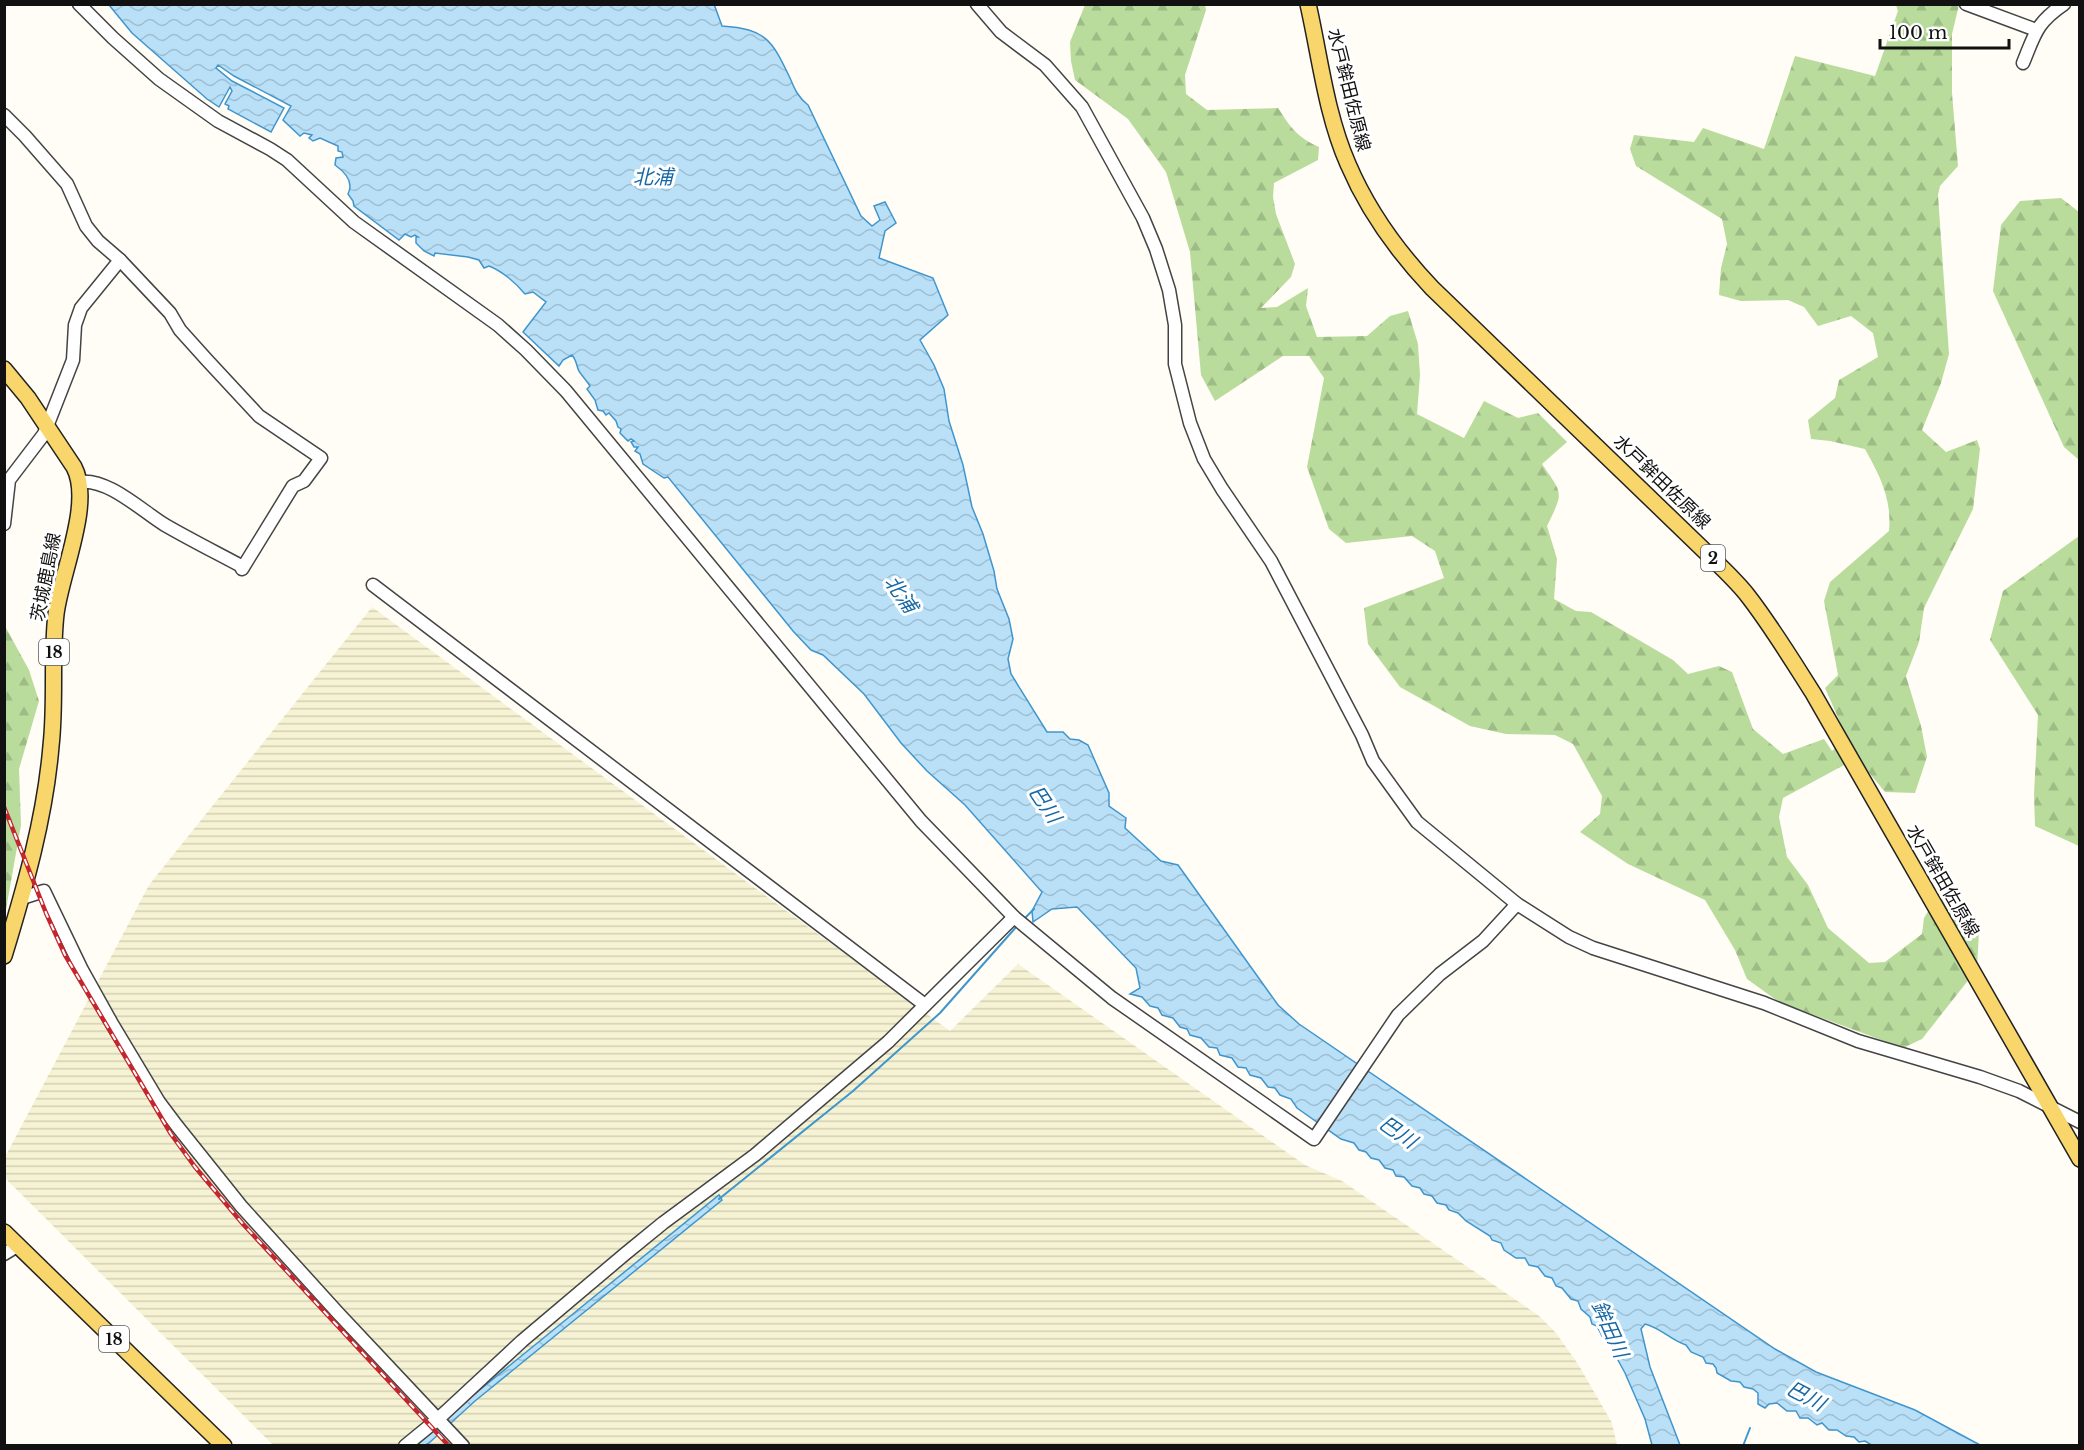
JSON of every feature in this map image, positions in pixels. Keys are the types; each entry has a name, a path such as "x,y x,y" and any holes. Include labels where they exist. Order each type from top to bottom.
{"main road":[{"name":"水戸鉾田佐原線","path":"1308,4 1329,103 1344,153 1367,202 1391,242 1432,288 1713,558 1747,594 1781,641 1813,693 2079,1159"},
{"path":"4,369 19,385 47,426 74,467 80,482"},
{"name":"茨城鹿島線","path":"4,956 34,851 47,778 54,718 56,613 78,520 80,482"},
{"name":"18","path":"4,1232 11,1250 224,1446"}],"street":[{"path":"79,4 159,79 218,121 287,160 354,222 498,325 573,400 921,821 1020,922 1112,998 1314,1139 1398,1015 1440,974 1483,942 1517,903"},
{"path":"977,4 1001,32 1045,65 1082,107 1143,218 1169,290 1175,325 1175,364 1190,423 1204,459 1271,561 1362,735 1373,761 1417,822 1517,903 1569,937 1593,948 1764,1003 1858,1041 1980,1077 2019,1091 2079,1122"},
{"path":"1965,4 2036,30"},
{"path":"2023,63 2036,30 2047,16 2064,4"},
{"path":"4,115 67,184 86,226 98,241 120,260 170,313 180,330 207,360 259,416 321,458 304,481 293,486 243,568 165,525 117,493 90,481 80,482"},
{"path":"4,524 9,480 44,434 73,360 75,325 81,308 120,260"},
{"path":"373,585 925,1005"},
{"path":"22,898 44,891 82,970 159,1102 241,1206 463,1446"},
{"path":"405,1446 440,1420 522,1341 663,1223 755,1155 888,1042 925,1005 1020,922"}],"shaded area":[{"path":"372,607 950,1031 1018,964 1305,1165 1342,1181 1538,1315 1556,1333 1578,1364 1612,1423 1617,1445 273,1445 5,1178 4,1159 149,885"}],"green space":[{"path":"1085,5 1205,5 1206,10 1185,75 1186,94 1207,110 1278,108 1295,131 1305,140 1319,147 1318,160 1274,183 1273,197 1276,214 1295,264 1291,277 1261,308 1277,307 1308,288 1306,306 1317,337 1367,336 1390,316 1408,311 1418,344 1420,375 1417,414 1464,438 1484,401 1518,418 1538,413 1567,442 1542,464 1559,493 1547,526 1557,559 1554,599 1576,611 1591,612 1673,660 1688,674 1719,666 1732,672 1753,729 1783,754 1824,739 1832,751 1847,738 1825,688 1838,675 1824,601 1830,582 1889,531 1889,508 1880,478 1865,449 1811,439 1808,420 1835,398 1839,380 1878,357 1873,333 1851,316 1818,326 1804,307 1788,300 1741,301 1719,295 1721,268 1727,244 1722,219 1636,166 1630,149 1634,135 1694,142 1703,128 1764,149 1795,56 1875,76 1898,11 1896,5 1959,5 1952,34 1952,93 1958,166 1940,186 1938,195 1949,354 1941,383 1922,430 1946,452 1977,440 1980,449 1973,509 1924,608 1919,642 1906,676 1921,726 1927,757 1915,793 1885,792 1857,758 1783,798 1779,817 1787,857 1808,885 1828,928 1869,963 1885,962 1922,934 1924,918 1937,897 1955,894 1975,916 1979,931 1977,969 1922,1039 1903,1048 1779,1002 1747,979 1735,950 1705,900 1628,864 1580,832 1600,814 1602,796 1573,744 1555,735 1506,734 1470,726 1400,687 1368,644 1364,608 1444,578 1435,551 1412,536 1346,543 1329,529 1307,467 1324,378 1309,356 1283,356 1215,401 1201,375 1190,252 1166,172 1128,119 1075,80 1070,42"},
{"path":"2061,198 2079,212 2079,460 2064,447 1993,291 2001,225 2020,201"},
{"path":"2079,536 2079,846 2035,826 2034,794 2038,715 1990,640 2003,591"},
{"path":"5,626 29,670 39,701 19,769 21,825 5,915"}],"water":[{"name":"北浦","path":"714,4 722,26 749,30 758,34 766,39 778,54 797,93 808,105 861,216 872,226 880,220 874,206 885,202 896,223 885,231 879,258 933,278 948,315 920,340 944,389 949,421 963,465 972,507 983,534 997,589 1009,619 1013,639 1008,659 1011,674 1047,732 1063,732 1070,739 1079,740 1088,745 1109,793 1109,806 1126,818 1125,828 1161,861 1178,865 1278,1005 1299,1024 1775,1349 1816,1372 1915,1410 1980,1445 1873,1446 1865,1441 1859,1442 1854,1437 1846,1436 1837,1430 1829,1430 1822,1423 1817,1425 1808,1418 1800,1418 1796,1411 1787,1411 1777,1403 1769,1404 1765,1408 1758,1404 1758,1393 1753,1389 1744,1387 1740,1382 1731,1381 1717,1373 1713,1364 1706,1363 1703,1357 1691,1352 1686,1345 1645,1324 1641,1329 1650,1367 1680,1445 1652,1445 1645,1419 1625,1373 1607,1340 1597,1326 1592,1324 1590,1317 1581,1309 1578,1301 1571,1299 1562,1288 1556,1286 1552,1278 1545,1276 1538,1267 1529,1265 1525,1258 1516,1258 1504,1250 1501,1243 1492,1240 1490,1236 1466,1221 1458,1213 1449,1210 1446,1205 1437,1203 1432,1196 1424,1194 1420,1188 1412,1186 1404,1177 1396,1176 1393,1170 1385,1168 1379,1160 1359,1150 1354,1143 1341,1139 1297,1108 1291,1099 1280,1095 1275,1088 1268,1087 1261,1078 1250,1075 1246,1068 1238,1067 1232,1058 1220,1055 1217,1048 1209,1047 1201,1038 1190,1035 1187,1029 1180,1027 1173,1018 1162,1015 1158,1008 1150,1006 1142,997 1130,994 1140,988 1136,968 1077,907 1052,909 1033,922 1032,911 1042,892 965,805 927,771 901,743 864,694 823,655 811,650 793,631 668,477 664,478 643,464 640,454 635,451 638,447 634,447 631,442 634,441 631,439 628,441 620,433 621,429 609,413 606,415 603,411 598,410 595,400 587,389 590,386 579,372 572,355 563,360 559,366 523,332 546,302 533,292 525,294 499,271 489,266 484,268 479,260 435,253 434,256 424,251 416,243 416,237 418,237 415,235 411,237 405,234 399,240 354,206 348,194 350,185 348,178 335,165 336,158 343,157 342,152 338,151 338,146 320,138 313,141 309,138 312,135 304,133 300,136 283,120 291,106 218,65 216,68 232,81 284,108 271,132 228,109 229,106 225,104 232,91 230,87 219,107 132,33 109,5"},
{"path":"719,1195 722,1200 475,1401 429,1443 416,1446 471,1397"}],"waterway":[{"path":"1023,920 1034,909"},
{"path":"719,1199 853,1091 940,1013 1017,926"},
{"path":"1743,1446 1750,1428"}],"railway":[{"path":"4,807 65,955 171,1134 195,1167 243,1224 449,1446"}],"water label":[{"name":"巴川","path":"1045,804"},
{"name":"巴川","path":"1398,1132"},
{"name":"鉾田川","path":"1610,1329"},
{"name":"巴川","path":"1806,1396"}]}
